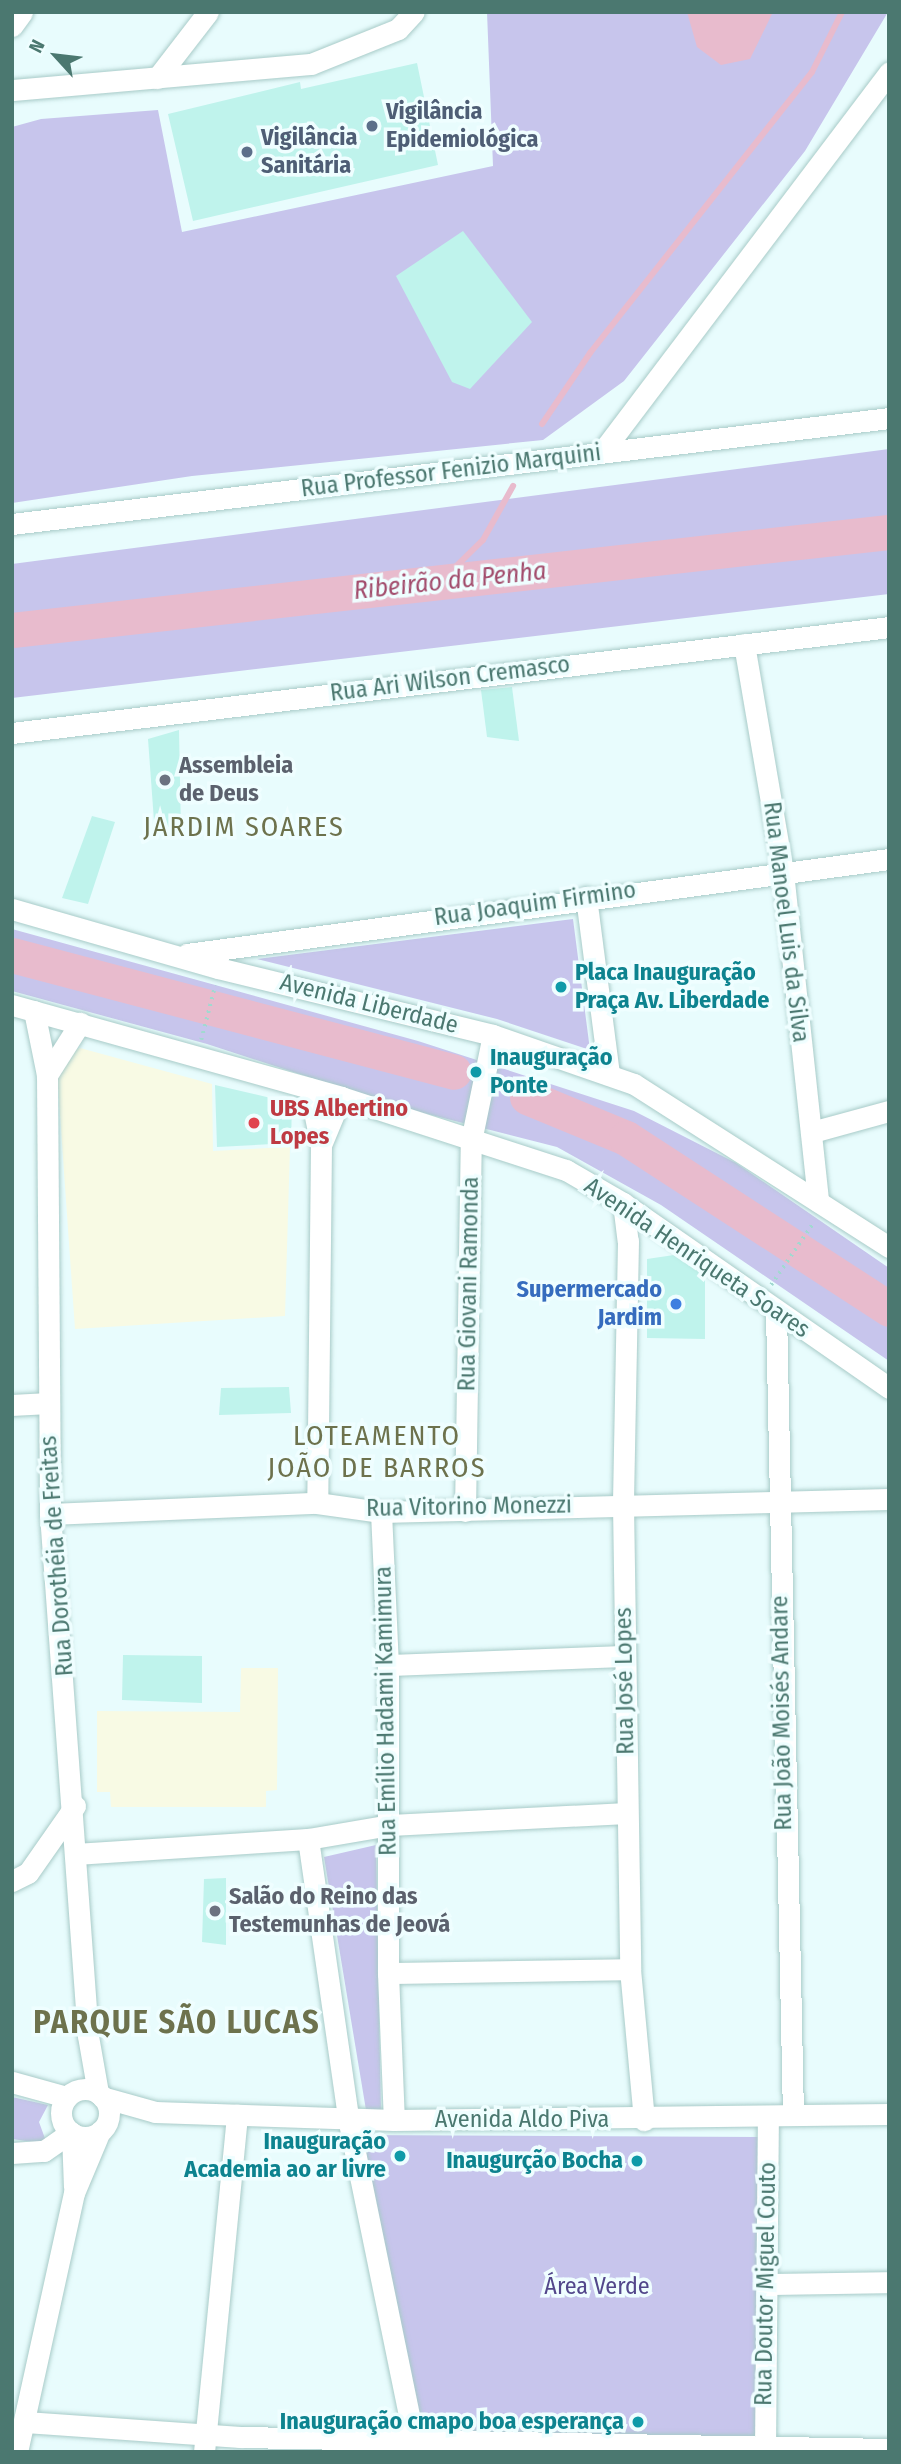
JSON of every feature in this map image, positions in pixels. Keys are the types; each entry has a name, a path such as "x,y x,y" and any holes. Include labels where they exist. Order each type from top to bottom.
{"street":[{"path":"12,26 22,12"},
{"path":"157,78 208,12"},
{"path":"12,90 312,64 398,29 414,12"},
{"path":"602,452 886,82"},
{"name":"Rua Professor Fenizio Marquini","path":"12,524 889,418"},
{"name":"Rua Ari Wilson Cremasco","path":"12,733 889,627"},
{"name":"Rua Manoel Luis da Silva","path":"744,644 783,872 821,1203"},
{"name":"Rua Joaquim Firmino","path":"182,955 586,897 889,859"},
{"path":"586,897 609,1075"},
{"name":"Avenida Liberdade","path":"12,909 493,1035 609,1075 669,1105 889,1247"},
{"name":"Avenida Henriqueta Soares","path":"12,1005 341,1097 566,1170 623,1203 889,1388"},
{"name":"Rua Dorothéia de Freitas","path":"34,1011 47,1075 50,1514 75,1806 75,1854 88,2036 86,2094"},
{"path":"47,1075 80,1023"},
{"name":"Rua Giovani Ramonda","path":"466,1511 471,1141 493,1035"},
{"path":"309,1088 321,1145 317,1503"},
{"path":"321,1145 341,1097"},
{"path":"812,1132 889,1111"},
{"name":"Rua José Lopes","path":"623,1203 628,1241 623,1505 626,1813 630,1969 645,2120"},
{"path":"628,1241 652,1224"},
{"name":"Rua João Moisés Andare","path":"768,1306 777,1502 793,2115"},
{"path":"12,1405 48,1403"},
{"name":"Rua Vitorino Monezzi","path":"50,1514 317,1503 381,1513 889,1499"},
{"name":"Rua Emílio Hadami Kamimura","path":"381,1513 388,1665 388,1973 394,2120"},
{"path":"388,1665 625,1656"},
{"path":"12,1881 28,1873 75,1806"},
{"path":"75,1854 308,1839 390,1825 626,1813"},
{"path":"308,1839 348,2118 415,2445"},
{"path":"388,1973 630,1969"},
{"name":"Avenida Aldo Piva","path":"12,2082 86,2094 155,2112 237,2115 394,2120 645,2120 889,2114"},
{"path":"17,2452 74,2193 108,2111 86,2094 61,2111 72,2133 74,2193"},
{"name":"Avenida Aldo Piva","path":"102,2129 155,2112"},
{"path":"206,2443 237,2115"},
{"name":"Rua Doutor Miguel Couto","path":"765,2451 768,2116"},
{"path":"12,2153 44,2151 72,2133 86,2137 102,2129"},
{"path":"766,2284 889,2282"},
{"path":"24,2422 206,2443 765,2451 889,2449"}],"path":[{"path":"205,1026 213,995"},
{"path":"768,1306 821,1203"}],"shaded area":[{"path":"687,12 773,12 750,59 721,65 697,47"},
{"path":"80,1048 212,1084 213,1151 290,1147 285,1316 75,1329 57,1072 65,1054"},
{"path":"241,1668 278,1668 277,1790 266,1791 266,1807 111,1807 110,1792 97,1792 97,1711 240,1712"}],"green space":[{"path":"487,12 888,12 805,151 624,381 543,440 192,476 12,503 12,127 41,119 158,110 182,232 493,166"},
{"path":"889,449 889,594 12,698 12,564"},
{"path":"573,919 590,1050 497,1019 257,959"},
{"path":"12,929 418,1041 634,1111 736,1163 889,1268 889,1361 661,1205 557,1147 404,1108 207,1044 12,991"},
{"path":"376,1845 381,2114 367,2116 324,1857"},
{"path":"12,2097 48,2105 39,2122 47,2144 12,2139"},
{"name":"Área Verde","path":"351,2135 759,2137 757,2443 421,2431"}],"building":[{"path":"417,63 438,165 193,221 168,114 300,82 301,89"},
{"path":"463,231 532,322 470,389 452,382 396,276"},
{"path":"512,687 519,741 487,737 481,690"},
{"name":"Assembleia de Deus","path":"179,730 181,832 154,821 148,739"},
{"path":"92,816 115,822 88,904 62,898"},
{"name":"UBS Albertino Lopes","path":"215,1085 292,1103 291,1143 217,1147"},
{"name":"Supermercado Jardim","path":"674,1255 705,1276 705,1339 647,1338 647,1259"},
{"path":"289,1387 291,1413 219,1415 221,1388"},
{"path":"123,1655 202,1656 202,1703 122,1700"},
{"name":"Salão do Reino das Testemunhas de Jeová","path":"226,1878 226,1945 202,1942 204,1879"}],"waterway":[{"path":"542,424 590,353 812,72 842,12"},
{"path":"438,584 483,540 513,486"},
{"name":"Ribeirão da Penha","path":"12,630 889,532"},
{"path":"12,955 454,1072"},
{"path":"527,1097 626,1138 889,1309"}],"place":[{"name":"Vigilância Epidemiológica","path":"372,126"},
{"name":"Vigilância Sanitária","path":"247,152"},
{"name":"Assembleia de Deus","path":"165,780"},
{"name":"Placa Inauguração Praça Av. Liberdade","path":"561,987"},
{"name":"Inauguração Ponte","path":"476,1072"},
{"name":"UBS Albertino Lopes","path":"254,1123"},
{"name":"Supermercado Jardim","path":"676,1304"},
{"name":"Salão do Reino das Testemunhas de Jeová","path":"215,1911"},
{"name":"Inauguração Academia ao ar livre","path":"400,2156"},
{"name":"Inaugurção Bocha","path":"637,2161"},
{"name":"Inauguração cmapo boa esperança","path":"638,2422"}],"district":[{"name":"JARDIM SOARES","path":"244,827"},
{"name":"LOTEAMENTO JOÃO DE BARROS","path":"377,1452"},
{"name":"PARQUE SÃO LUCAS","path":"177,2022"}]}
